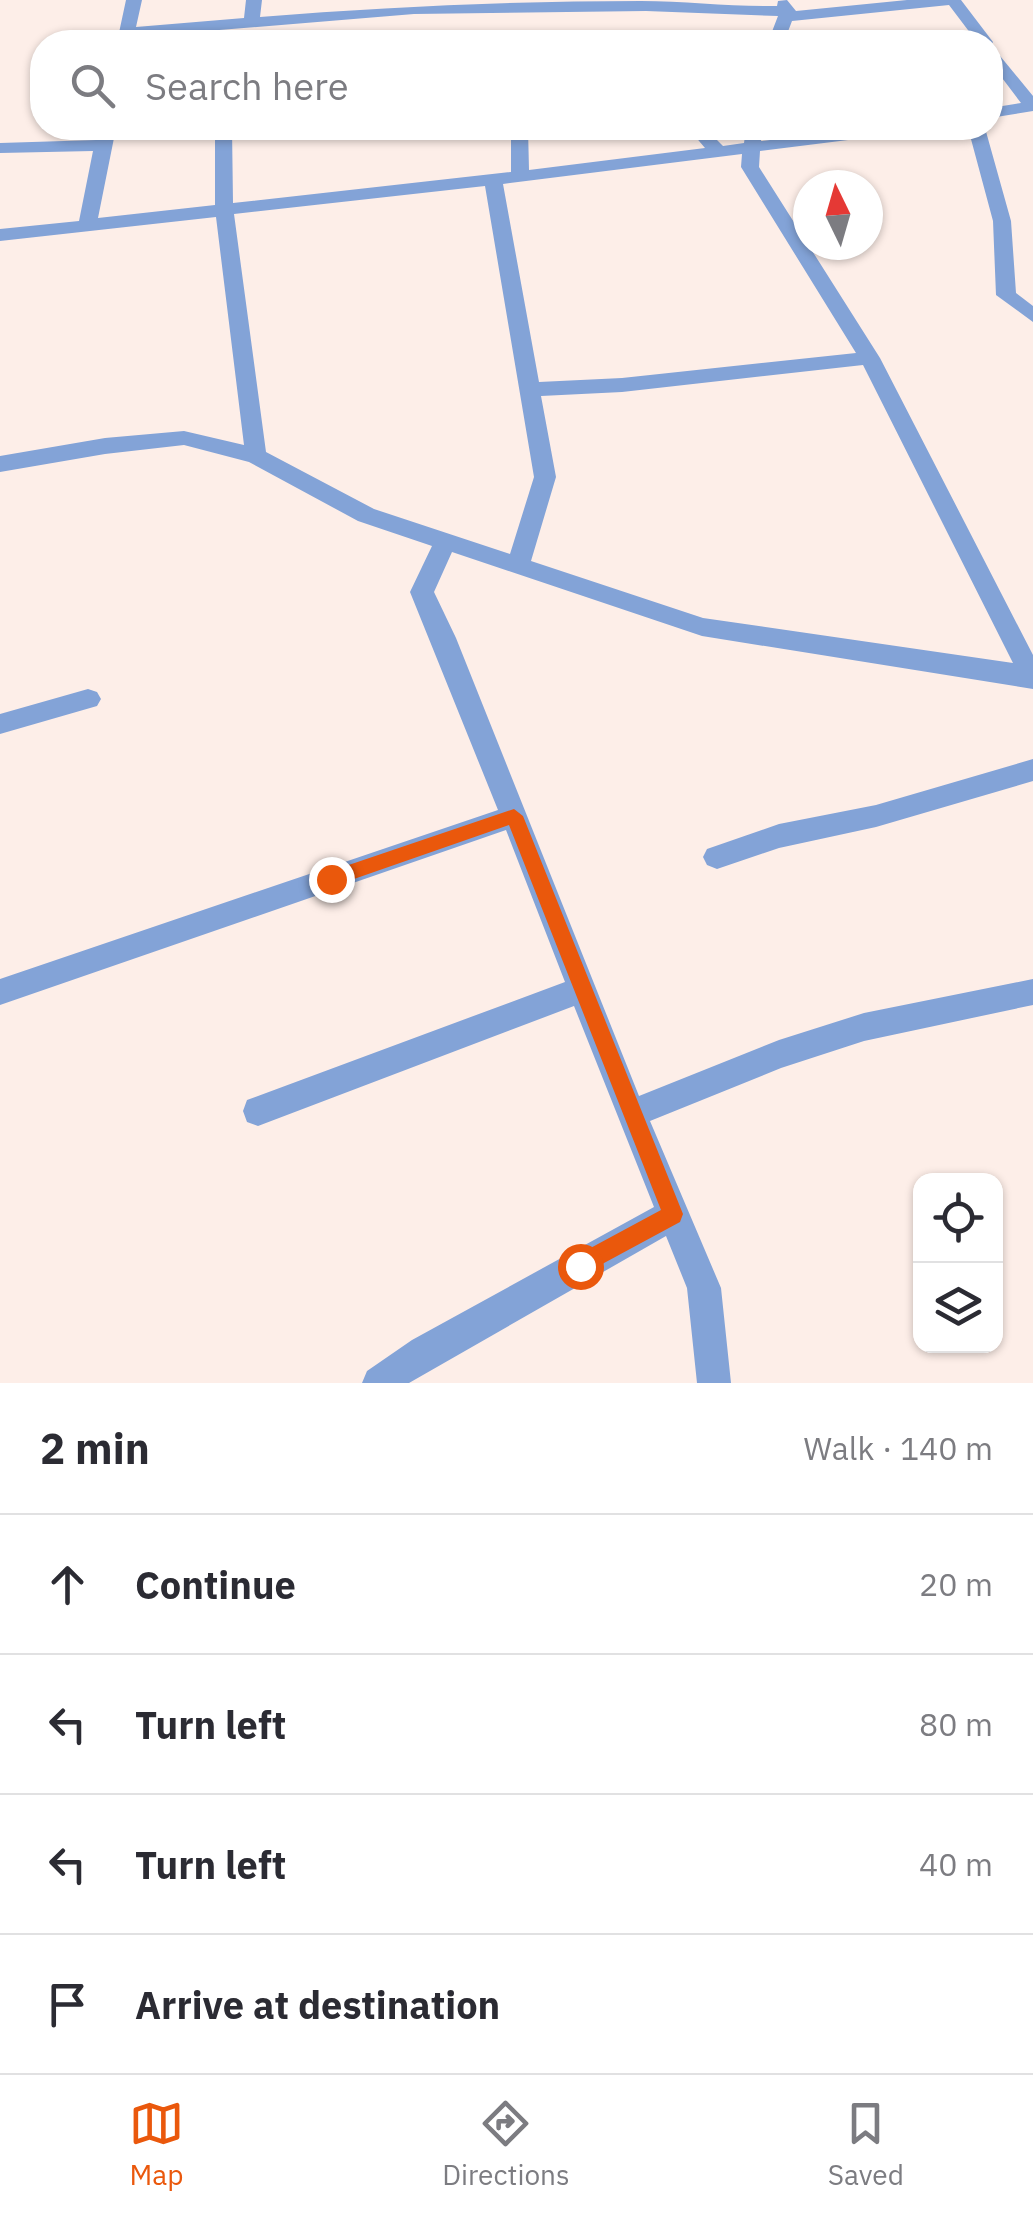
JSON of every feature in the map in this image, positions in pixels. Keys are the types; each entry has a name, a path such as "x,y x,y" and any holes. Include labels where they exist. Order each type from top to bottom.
{"street":[{"path":"128,30 134,0"},
{"path":"251,25 254,0"},
{"path":"203,30 414,9 785,9 953,0 976,30"},
{"path":"1003,67 1033,106 1003,111"},
{"path":"0,148 70,140"},
{"path":"87,225 104,140"},
{"path":"223,140 224,210 256,456"},
{"path":"519,140 520,177"},
{"path":"708,140 719,152"},
{"path":"0,234 719,152 748,140"},
{"path":"753,140 750,167 870,358 1032,677"},
{"path":"979,140 1002,220 1006,295 1033,316"},
{"path":"492,180 545,477 518,564"},
{"path":"530,389 622,384 870,358"},
{"path":"0,464 104,446 184,438 256,456 366,516 702,627 1032,677"},
{"path":"446,541 422,592 444,638 631,1114 704,1288 714,1383"},
{"path":"0,724 88,699"},
{"path":"718,857 779,836 876,816 1033,770"},
{"path":"0,992 514,816"},
{"path":"258,1111 583,989"},
{"path":"631,1114 779,1054 864,1027 1033,992"},
{"path":"379,1383 424,1352 673,1214"}],"route":[{"path":"331,879 514,816 673,1214 580,1266"}]}
